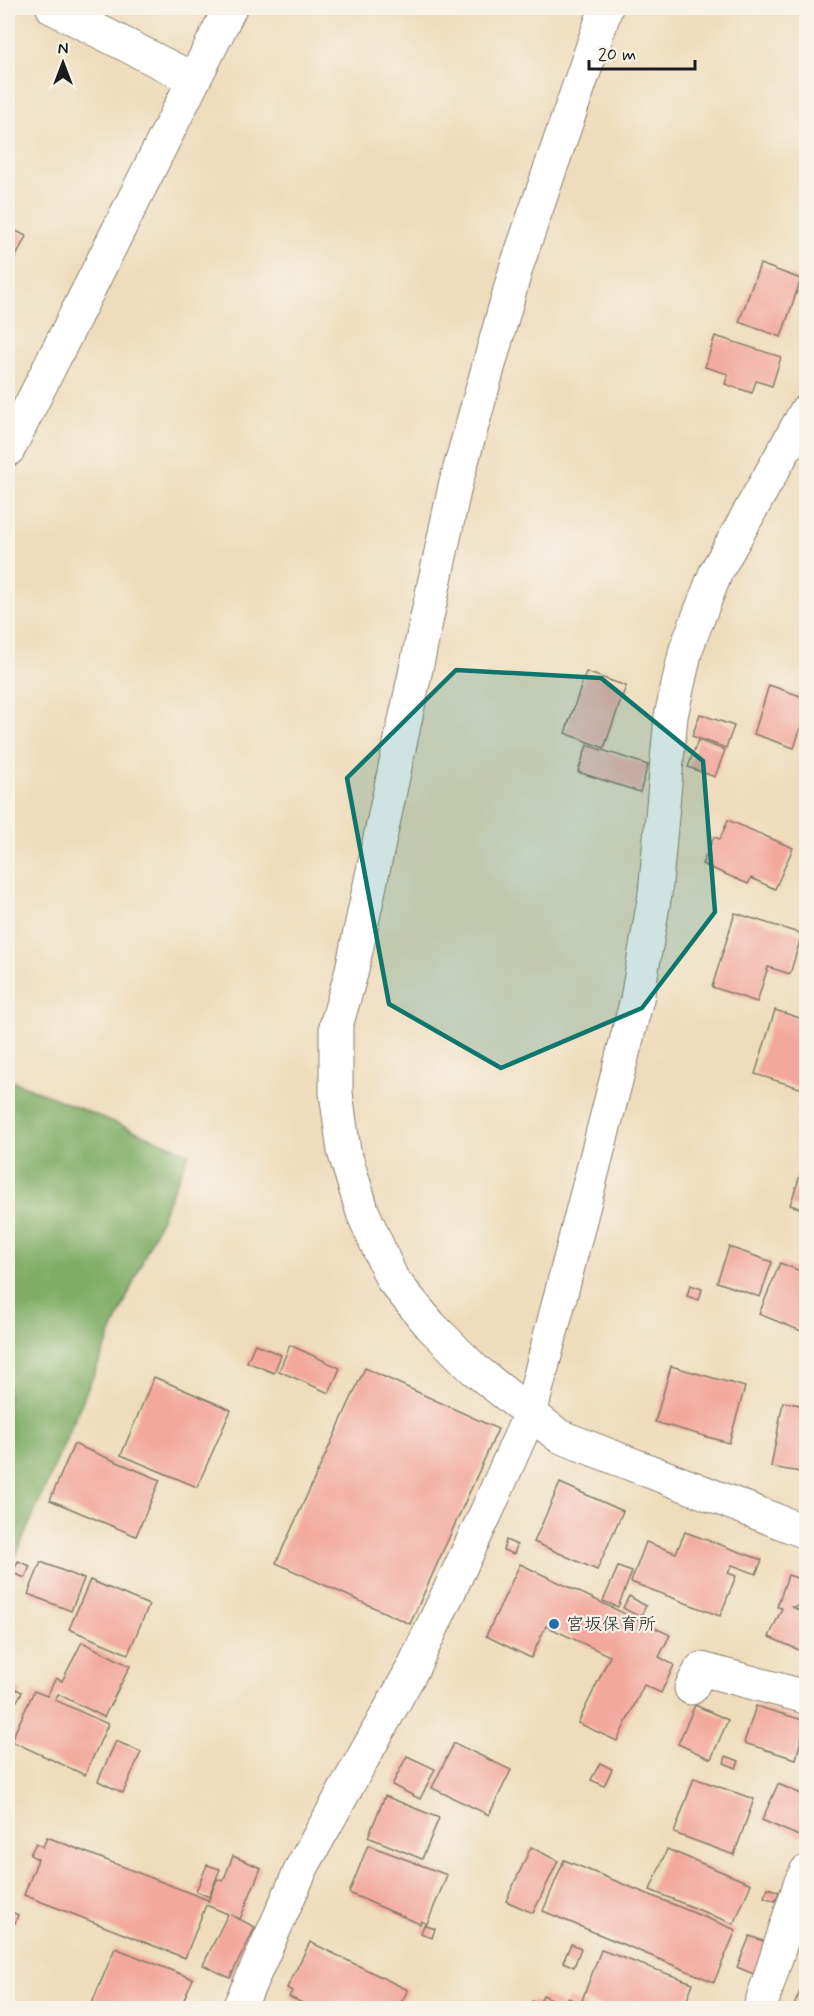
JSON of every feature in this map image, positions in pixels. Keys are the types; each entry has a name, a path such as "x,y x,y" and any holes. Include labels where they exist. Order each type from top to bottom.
{"street":[{"path":"53,8 194,79"},
{"path":"8,450 230,8"},
{"path":"606,8 518,265 455,486 351,974 336,1026 336,1093 344,1151 363,1213 392,1280 431,1326 474,1370 559,1436 807,1532"},
{"path":"239,2008 302,1867 412,1670 530,1414 637,999 655,894 671,716 686,649 716,572 807,411"},
{"path":"691,1688 701,1669 807,1697"},
{"path":"760,2008 800,1884 807,1872"}],"highlighted area":[{"path":"456,670 601,678 703,761 715,912 642,1008 501,1068 389,1004 347,778"}],"green space":[{"path":"8,1079 189,1153 8,1574"}],"building":[{"path":"8,227 26,236 8,273"},
{"path":"760,264 801,279 781,337 739,322"},
{"path":"715,336 781,357 772,386 756,381 752,393 725,384 728,374 705,367"},
{"path":"586,672 626,686 604,748 565,733"},
{"path":"769,685 806,698 806,711 794,748 754,734"},
{"path":"700,714 734,726 726,748 692,736"},
{"path":"698,740 725,750 715,777 688,767"},
{"path":"587,745 648,765 640,792 578,772"},
{"path":"728,820 793,848 775,889 751,878 748,884 702,864 714,837 720,839"},
{"path":"735,913 802,934 790,974 768,967 757,1002 712,987"},
{"path":"775,1010 806,1020 806,1090 755,1074"},
{"path":"806,1158 806,1210 790,1205"},
{"path":"729,1247 772,1262 760,1297 717,1282"},
{"path":"780,1263 806,1273 806,1333 759,1314"},
{"path":"690,1285 702,1289 699,1300 687,1296"},
{"path":"255,1344 281,1355 274,1373 247,1362"},
{"path":"290,1345 340,1368 329,1393 279,1371"},
{"path":"671,1366 745,1387 729,1443 655,1422"},
{"path":"365,1368 498,1429 410,1624 276,1563"},
{"path":"154,1377 231,1410 197,1487 121,1455"},
{"path":"783,1402 806,1406 806,1473 771,1467"},
{"path":"74,1444 160,1480 136,1536 50,1500"},
{"path":"560,1483 623,1511 597,1570 534,1542"},
{"path":"685,1532 762,1560 756,1574 732,1565 728,1573 736,1576 720,1616 631,1582 646,1542 676,1553"},
{"path":"506,1540 517,1545 514,1554 503,1550"},
{"path":"18,1561 30,1566 25,1578 13,1573"},
{"path":"41,1562 84,1579 71,1611 28,1594"},
{"path":"520,1564 670,1635 659,1657 674,1665 661,1693 644,1685 617,1741 578,1723 610,1656 546,1626 531,1658 486,1636"},
{"path":"618,1567 632,1572 618,1607 603,1601"},
{"path":"788,1575 806,1581 806,1605 792,1607 806,1613 806,1653 769,1637 782,1608 777,1607"},
{"path":"90,1580 149,1605 128,1654 69,1629"},
{"path":"629,1596 646,1606 640,1617 623,1608"},
{"path":"82,1642 130,1666 104,1717 58,1694 55,1700 108,1724 85,1775 11,1741 34,1691 47,1696 56,1678 62,1681"},
{"path":"10,1686 22,1692 17,1701 8,1696"},
{"path":"695,1705 728,1720 711,1759 678,1744"},
{"path":"756,1706 806,1721 796,1759 744,1743"},
{"path":"116,1741 141,1752 123,1793 98,1781"},
{"path":"454,1743 511,1770 489,1815 432,1788"},
{"path":"407,1756 435,1769 420,1799 392,1785"},
{"path":"726,1756 739,1761 736,1768 724,1763"},
{"path":"600,1763 612,1769 604,1786 591,1780"},
{"path":"694,1778 754,1799 734,1855 674,1833"},
{"path":"778,1784 806,1796 806,1826 801,1837 762,1820"},
{"path":"385,1796 439,1818 422,1859 368,1837"},
{"path":"47,1837 208,1900 208,1902 217,1879 223,1881 233,1856 261,1868 240,1919 231,1915 255,1927 230,1978 203,1965 228,1914 206,1905 185,1958 24,1895 38,1859 30,1855 36,1843 43,1847"},
{"path":"368,1845 447,1875 427,1924 421,1921 420,1924 349,1893"},
{"path":"531,1847 558,1861 533,1913 506,1901"},
{"path":"667,1849 751,1884 734,1924 650,1890"},
{"path":"564,1860 736,1930 714,1982 543,1911"},
{"path":"207,1865 220,1869 209,1897 196,1891"},
{"path":"768,1888 779,1892 775,1901 764,1897"},
{"path":"10,1911 18,1915 15,1923 8,1920"},
{"path":"424,1925 435,1929 432,1938 421,1933"},
{"path":"750,1936 776,1946 763,1978 737,1967"},
{"path":"310,1942 408,1990 398,2008 314,2008 289,1997 292,1991 287,1988"},
{"path":"571,1944 581,1948 574,1967 563,1962"},
{"path":"115,1948 193,1979 180,2008 104,2008 92,2003"},
{"path":"601,1950 693,1983 684,2008 606,2008 582,2000"},
{"path":"806,1977 806,2008 793,2008"},
{"path":"543,1995 564,2005 568,1998 591,2008 529,2008 532,2001 539,2004"}],"place":[{"name":"宮坂保育所","path":"554,1624"}]}
